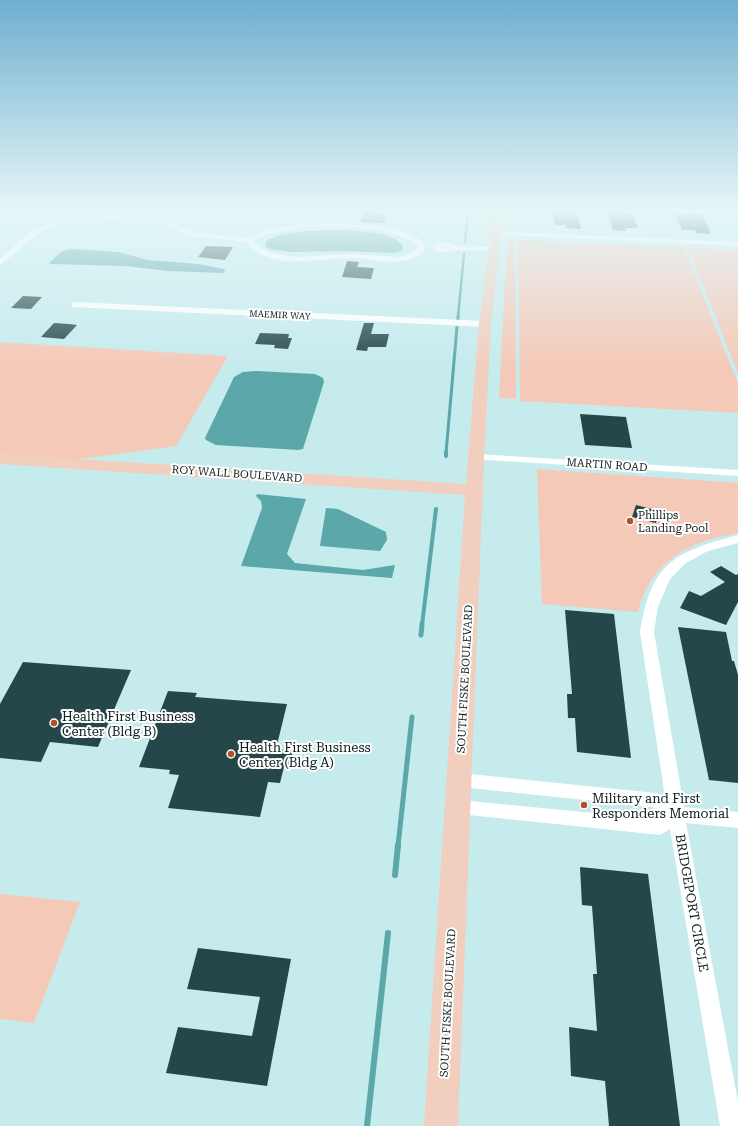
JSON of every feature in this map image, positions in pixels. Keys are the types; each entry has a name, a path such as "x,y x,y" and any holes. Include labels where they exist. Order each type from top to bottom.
{"main road":[{"name":"SOUTH FISKE BOULEVARD","path":"441,1126 459,807 474,490 485,324 492,264"},
{"name":"ROY WALL BOULEVARD","path":"0,459 474,490"}],"street":[{"name":"MAEMIR WAY","path":"75,305 485,324"},
{"name":"MARTIN ROAD","path":"476,457 738,473"},
{"name":"BRIDGEPORT CIRCLE","path":"731,1126 676,814 647,632 651,604 665,574 694,552 738,539"},
{"path":"460,780 656,800 676,814 738,820"},
{"path":"459,807 660,826 676,814"}],"shaded area":[{"path":"506,264 515,264 516,399 499,398"},
{"path":"518,264 691,264 738,384 738,413 520,401"},
{"path":"694,264 738,264 738,373"},
{"path":"0,342 228,356 176,446 73,460 0,455"},
{"path":"537,469 738,483 738,533 704,542 688,548 674,556 652,579 644,594 638,612 542,604"},
{"path":"0,894 80,902 34,1023 0,1019"}],"water":[{"path":"51,264 192,264 224,269 225,271 223,273 169,271 125,266"},
{"path":"257,371 315,374 323,378 324,382 303,449 298,450 216,445 206,440 205,438 234,377 243,372"},
{"path":"257,494 306,499 287,554 295,563 363,570 395,565 392,578 241,566 262,508 261,501 256,496"},
{"path":"326,508 338,509 386,532 387,540 380,551 320,546"}],"building":[{"path":"346,264 358,264 357,267 374,268 371,279 342,277"},
{"path":"23,296 42,297 31,309 11,308"},
{"path":"54,323 77,325 64,339 41,337"},
{"path":"364,323 374,323 371,334 389,334 386,347 368,347 367,351 356,350"},
{"path":"260,333 289,334 288,338 292,338 288,349 274,348 275,345 255,344"},
{"path":"580,414 626,417 632,448 585,445"},
{"path":"636,505 659,511 656,523 632,517"},
{"path":"721,566 736,575 738,574 738,602 726,625 680,608 689,591 701,596 725,582 710,572"},
{"path":"565,610 614,614 631,758 577,752 575,718 568,718 567,694 572,694"},
{"path":"678,627 726,632 732,661 734,661 738,675 738,783 709,780"},
{"name":"Health First Business Center (Bldg B)","path":"23,662 131,670 98,747 50,742 41,762 0,758 0,704"},
{"name":"Health First Business Center (Bldg A)","path":"168,691 197,693 195,697 287,704 276,749 293,751 289,768 284,767 280,783 268,782 260,817 168,808 179,775 169,774 170,770 139,767"},
{"path":"580,867 648,874 680,1126 609,1126 605,1081 571,1076 569,1027 597,1031 593,974 597,974 592,906 582,905"},
{"path":"198,948 291,959 267,1086 166,1073 178,1027 252,1036 260,997 187,989"}],"waterway":[{"path":"458,317 463,264"},
{"path":"446,453 457,327"},
{"path":"422,625 436,509"},
{"path":"421,635 422,624"},
{"path":"398,846 412,717"},
{"path":"395,875 398,845"},
{"path":"367,1126 388,933"}],"place":[{"name":"Phillips Landing Pool","path":"630,521"},
{"name":"Health First Business Center (Bldg B)","path":"54,723"},
{"name":"Health First Business Center (Bldg A)","path":"231,754"},
{"name":"Military and First Responders Memorial","path":"584,805"}]}
